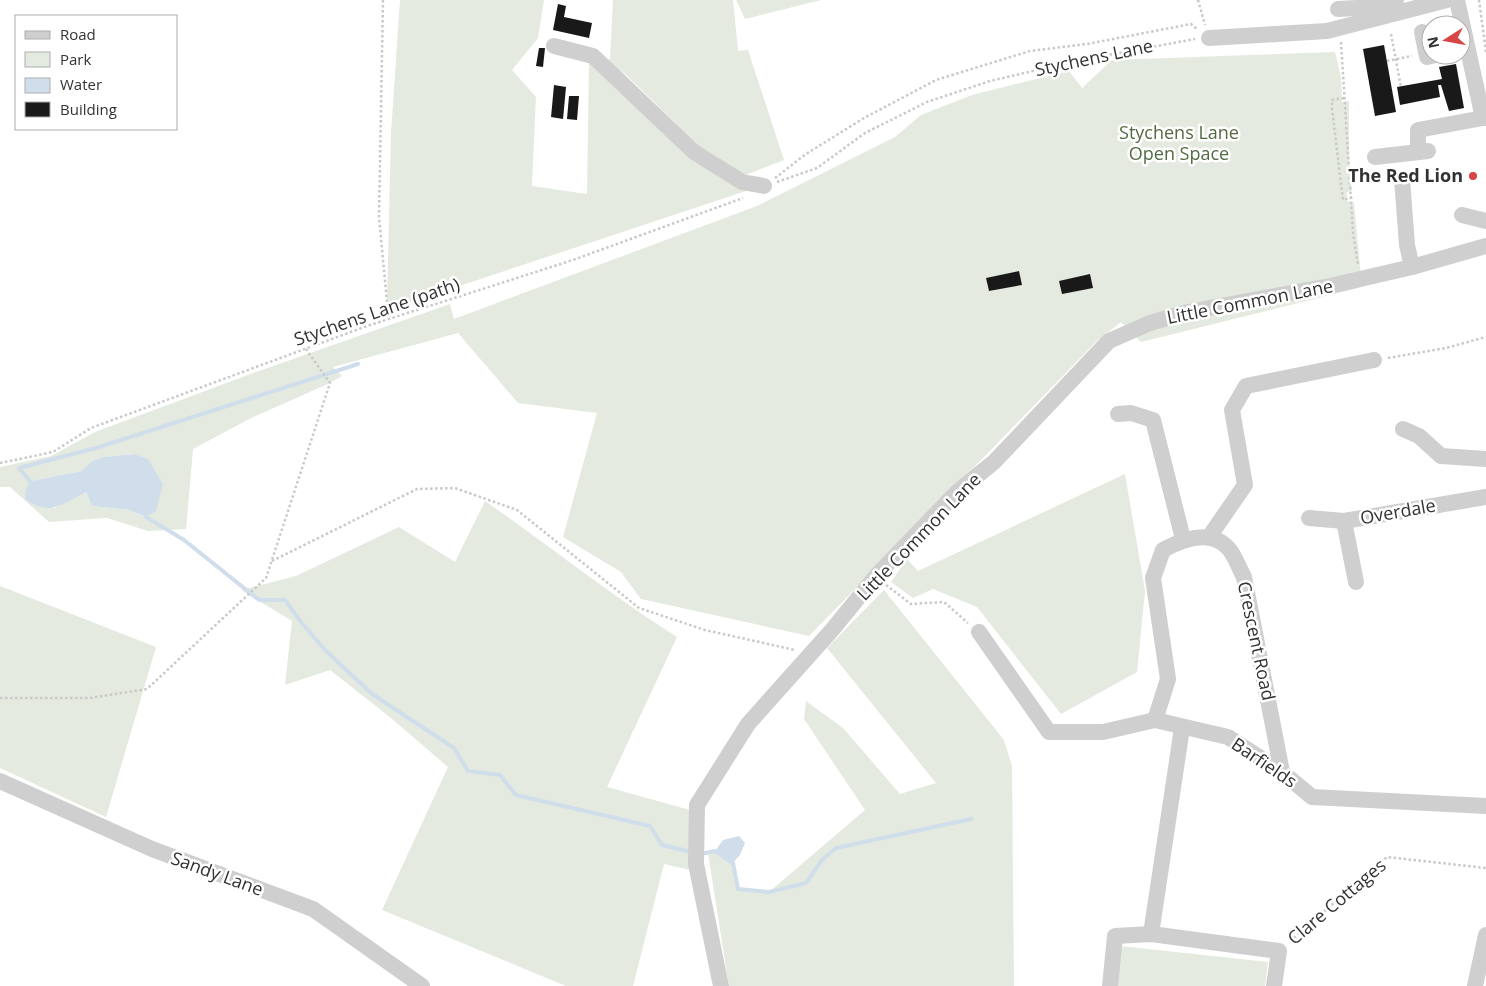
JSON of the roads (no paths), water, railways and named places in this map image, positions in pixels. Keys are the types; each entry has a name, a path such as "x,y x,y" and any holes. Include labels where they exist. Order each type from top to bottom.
{"street":[{"path":"1338,9 1396,0"},
{"path":"1208,38 1327,31 1358,21 1447,0"},
{"path":"1457,0 1459,15"},
{"path":"554,46 593,56 694,152 742,182 764,186"},
{"path":"1375,157 1423,152 1418,130 1484,118 1468,65"},
{"path":"1402,179 1407,245 1412,267"},
{"path":"1462,216 1486,221"},
{"name":"Little Common Lane","path":"721,986 696,864 697,805 748,724 811,654 877,575 956,493 994,462 1109,340 1150,323 1188,312 1360,279 1412,267 1486,246"},
{"path":"1155,720 1168,679 1153,578 1163,550 1183,539 1209,537 1245,485 1232,410 1246,386 1374,360"},
{"path":"1118,414 1141,415 1152,420 1183,539"},
{"path":"1403,429 1419,436 1441,456 1486,459"},
{"name":"Overdale","path":"1309,518 1344,521 1486,497"},
{"path":"1344,521 1356,582"},
{"name":"Crescent Road","path":"1209,537 1228,548 1244,577 1282,772"},
{"name":"Barfields","path":"979,632 1049,732 1103,732 1155,720 1182,728 1228,737 1282,772 1312,797 1486,806"},
{"path":"1151,934 1182,728"},
{"name":"Sandy Lane","path":"0,781 152,849 313,909 422,986"},
{"name":"Clare Cottages","path":"1110,986 1115,936 1151,934 1279,951 1274,986"},
{"path":"1476,986 1486,936"}],"water":[{"path":"134,454 148,459 163,484 156,511 146,517 129,510 92,506 86,492 56,507 48,508 33,504 25,499 26,489 30,481 82,471 91,462 103,457"},
{"path":"739,836 745,843 740,855 733,863 715,851 723,840"}],"waterway":[{"path":"30,481 19,468 96,448 358,364"},
{"path":"146,517 184,540 259,600 285,600 325,650 372,694 454,748 468,771 500,775 516,795 650,826 662,845 692,852"},
{"path":"701,854 715,851 733,863 738,889 769,892 806,883 822,860 836,848 971,819"}],"place":[{"name":"The Red Lion","path":"1473,176"}],"park label":[{"name":"Stychens Lane Open Space","path":"1179,143"}]}
